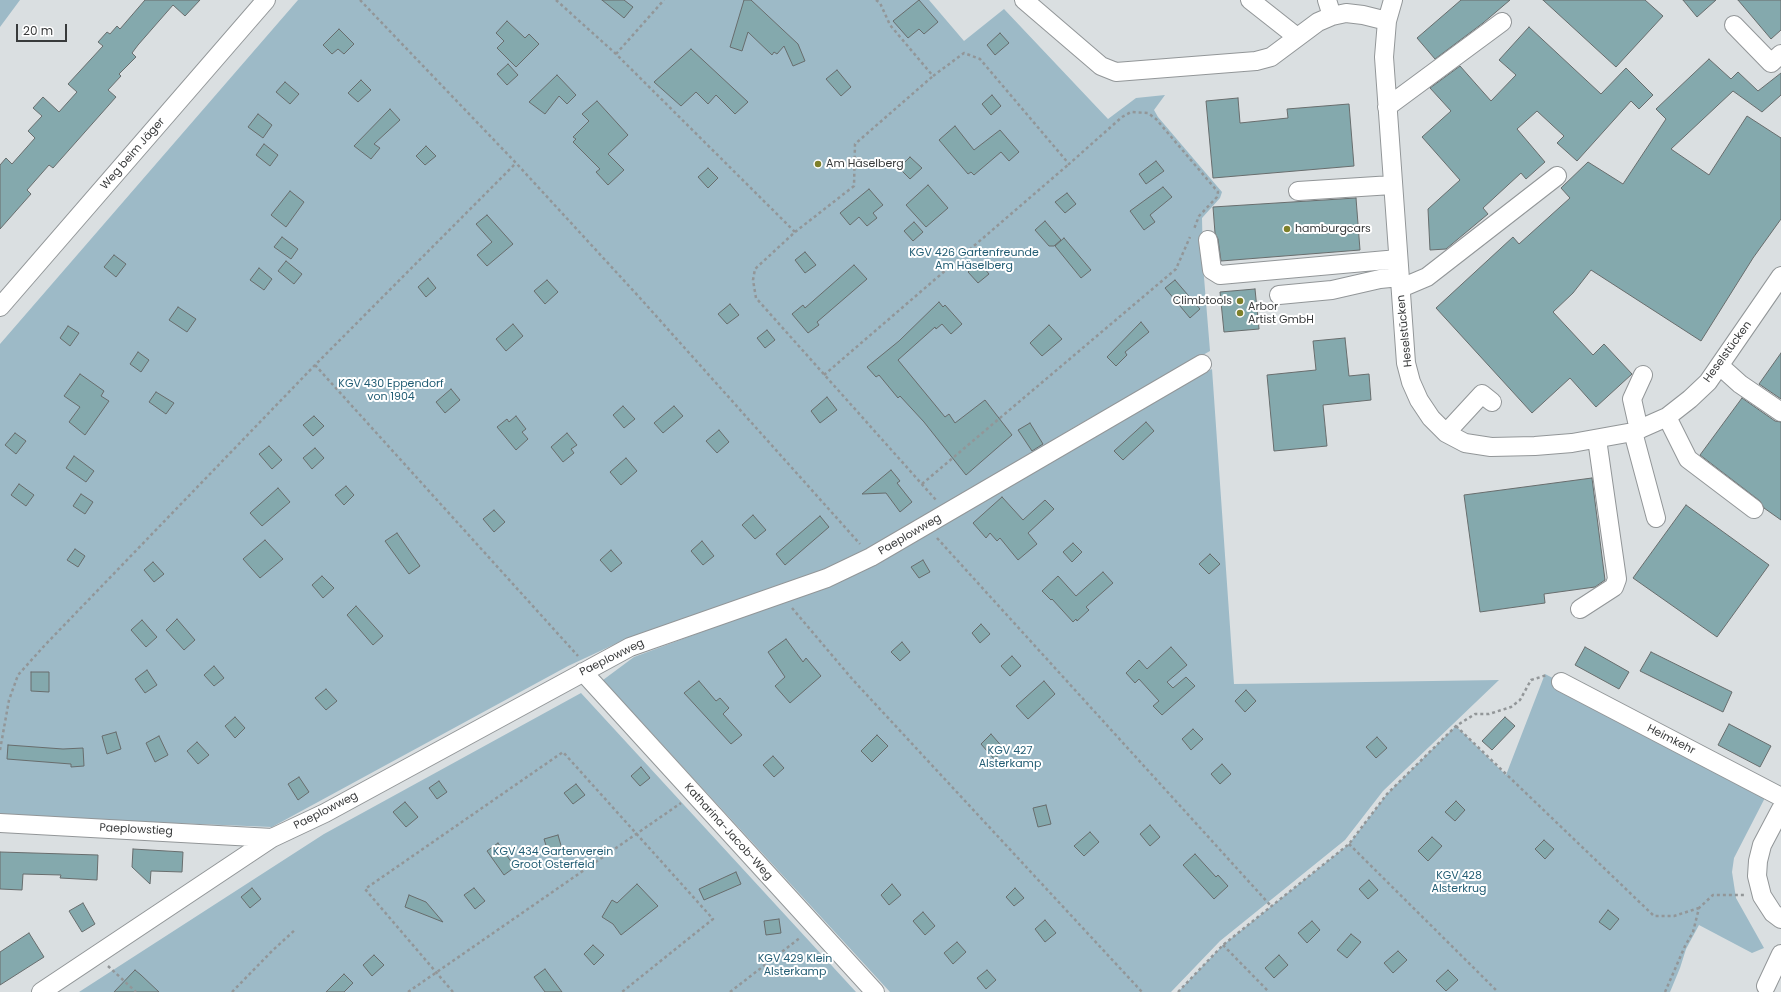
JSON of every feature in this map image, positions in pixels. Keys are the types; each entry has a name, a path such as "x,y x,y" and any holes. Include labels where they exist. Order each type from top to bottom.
{"street":[{"name":"Weg beim Jäger","path":"0,308 266,0"},
{"path":"1024,0 1102,66 1116,72 1256,61 1271,57 1318,22 1329,8 1346,14 1364,15 1387,21"},
{"path":"1250,0 1297,37"},
{"name":"Heselstücken","path":"1393,0 1387,21 1384,57 1406,363 1411,382 1419,400 1431,418 1446,433 1465,443 1491,447 1535,446 1597,439 1636,431 1667,417 1690,399 1708,382 1781,276"},
{"path":"1387,107 1502,22"},
{"path":"1734,25 1771,63 1781,54"},
{"path":"1208,240 1212,270 1220,275 1400,275 1428,277 1557,176"},
{"path":"1298,191 1392,185"},
{"path":"1279,295 1332,290 1400,275"},
{"name":"Paeplowweg","path":"41,992 272,838 325,812 630,647 780,593 827,578 871,557 1202,364"},
{"path":"1720,366 1740,384 1781,412"},
{"path":"1643,375 1632,399 1636,431 1656,518"},
{"path":"1446,433 1482,394 1492,402"},
{"path":"1667,417 1688,459 1754,509"},
{"path":"1580,609 1614,587 1617,578 1597,439"},
{"name":"Katharina-Jacob-Weg","path":"586,670 694,794 875,992"},
{"name":"Heimkehr","path":"1561,682 1781,796"},
{"path":"1781,808 1762,846 1758,861 1757,876 1762,896 1773,913 1781,919"},
{"name":"Paeplowstieg","path":"0,823 272,838"},
{"path":"1766,986 1781,954"}],"path":[{"path":"360,0 516,163 640,298 871,557"},
{"path":"556,0 616,54 795,232"},
{"path":"616,54 664,0"},
{"path":"876,0 880,3 890,25 934,76"},
{"path":"824,375 1069,164 1122,117 1131,112 1139,111 1148,113 1156,119 1218,192 1217,197 1200,216 1176,269 922,484 824,375 756,298 752,280 755,269 795,232 854,186 855,144 964,52 980,59 1069,164"},
{"path":"0,750 9,700 18,675 45,645 316,365 516,163"},
{"path":"316,365 586,670"},
{"path":"925,526 1271,906"},
{"path":"780,593 853,680 1142,992"},
{"path":"1178,992 1223,945 1349,844 1387,794 1456,726 1475,714 1489,714 1511,707 1520,700 1531,680 1539,676 1545,674 1561,682"},
{"path":"1456,726 1654,916 1674,916 1699,908 1713,895 1762,896"},
{"path":"453,992 366,889 563,752 713,919 622,992"},
{"path":"408,992 694,794"},
{"path":"1349,844 1498,992"},
{"path":"1665,992 1685,946 1693,932 1699,908"},
{"path":"730,992 814,926"},
{"path":"232,992 273,950 296,930"},
{"path":"1223,945 1269,992"},
{"path":"96,955 136,992"}],"green space":[{"path":"0,0 20,0 0,27"},
{"name":"KGV 430 Eppendorf von 1904","path":"298,0 929,0 964,41 1004,9 1108,119 1136,98 1165,95 1154,110 1158,117 1222,192 1220,198 1202,218 1203,265 1210,351 1078,425 873,548 823,571 626,639 568,666 272,827 0,816 0,344"},
{"name":"KGV 427 Alsterkamp","path":"1212,369 1234,684 1499,680 1383,791 1345,840 1220,941 1171,992 890,992 603,680 634,657 831,584 876,563"},
{"name":"KGV 428 Alsterkrug","path":"1545,674 1769,790 1734,858 1732,872 1736,898 1764,948 1752,953 1699,925 1686,949 1670,992 1178,992 1223,945 1349,844 1387,794 1456,726 1506,775"},
{"name":"KGV 434 Gartenverein Groot Osterfeld","path":"581,693 856,992 79,992 324,834"}],"building":[{"path":"145,0 200,0 185,16 173,5 138,45 132,53 136,57 119,74 121,76 108,90 116,97 53,168 49,165 27,190 31,194 0,229 0,165 6,158 12,164 35,138 28,131 42,116 33,108 43,97 59,112 77,92 68,84 103,46 98,42 107,32 110,34 117,26 120,29"},
{"path":"602,0 624,0 633,7 624,18"},
{"path":"744,0 751,0 798,44 805,61 793,66 784,46 777,54 774,52 772,55 748,32 742,51 730,47"},
{"path":"919,0 938,22 924,34 919,29 908,38 893,21"},
{"path":"1461,0 1510,0 1483,23 1435,59 1417,38"},
{"path":"1543,0 1645,0 1663,16 1616,67"},
{"path":"1683,0 1716,0 1697,17"},
{"path":"1738,0 1781,0 1781,30 1771,39"},
{"path":"507,21 525,38 529,34 539,44 516,67 497,48 504,41 496,33"},
{"path":"1529,27 1601,94 1626,68 1653,95 1639,109 1631,101 1577,161 1557,143 1564,136 1537,111 1517,129 1545,162 1526,179 1521,173 1483,208 1488,214 1446,249 1430,250 1428,209 1460,180 1422,137 1451,111 1430,88 1460,66 1491,101 1516,75 1499,60"},
{"path":"339,29 354,44 344,54 338,49 332,54 323,45"},
{"path":"1000,33 1009,43 995,55 987,45"},
{"path":"691,49 748,102 735,114 716,95 708,104 696,92 681,106 654,82"},
{"path":"1709,59 1731,79 1738,72 1758,91 1781,73 1781,95 1762,112 1733,91 1671,149 1709,175 1747,116 1781,138 1781,219 1753,258 1701,341 1591,270 1573,293 1553,312 1593,355 1604,344 1632,374 1596,407 1570,378 1532,413 1436,308 1513,237 1519,244 1570,198 1561,188 1588,162 1623,184 1666,119 1656,109"},
{"path":"508,64 518,75 507,85 497,74"},
{"path":"837,70 851,87 841,96 826,79"},
{"path":"557,75 576,95 567,104 559,96 545,114 529,102"},
{"path":"361,80 371,90 358,102 348,93"},
{"path":"285,82 299,94 290,104 276,92"},
{"path":"992,95 1001,106 991,115 982,104"},
{"path":"1238,98 1240,123 1288,118 1287,109 1349,104 1354,166 1213,178 1206,101"},
{"path":"597,101 628,135 608,154 624,170 608,185 596,172 600,169 573,142 576,139 573,137 589,121 582,114"},
{"path":"390,109 400,120 374,144 380,148 371,159 354,146"},
{"path":"258,114 272,125 263,138 248,127"},
{"path":"955,126 974,150 1000,130 1019,152 1009,161 1001,152 974,175 971,172 968,174 939,140"},
{"path":"264,144 278,155 270,166 256,155"},
{"path":"426,146 436,156 425,165 416,156"},
{"path":"910,157 922,168 910,179 899,168"},
{"path":"1156,161 1164,171 1146,184 1139,174"},
{"path":"708,168 718,178 708,188 698,177"},
{"path":"928,185 948,208 926,227 906,205"},
{"path":"1163,187 1172,197 1150,215 1155,222 1144,230 1130,211"},
{"path":"869,189 883,205 873,213 877,218 867,226 859,217 850,225 840,213"},
{"path":"290,191 304,202 286,227 271,215"},
{"path":"1067,193 1076,204 1065,213 1055,202"},
{"name":"hamburgcars","path":"1356,198 1360,250 1221,261 1218,239 1215,233 1213,207"},
{"path":"487,215 513,244 487,266 477,255 492,242 476,224"},
{"path":"1045,221 1061,240 1054,246 1049,246 1035,230"},
{"path":"914,222 923,232 913,241 904,231"},
{"path":"282,237 298,249 291,259 274,247"},
{"path":"1064,238 1091,270 1081,278 1055,246"},
{"path":"805,252 816,265 805,273 795,260"},
{"path":"114,255 126,264 116,277 104,267"},
{"path":"286,261 302,274 294,284 278,271"},
{"path":"979,262 989,274 978,283 968,272"},
{"path":"854,265 867,279 817,322 819,325 808,333 792,314 803,305 805,308"},
{"path":"259,268 272,279 264,290 250,280"},
{"path":"428,278 436,288 426,297 418,287"},
{"path":"547,280 558,292 545,304 534,291"},
{"path":"1175,280 1200,309 1190,318 1165,288"},
{"name":"Arbor Artist GmbH","path":"1255,289 1259,329 1224,332 1220,292"},
{"path":"939,302 943,307 945,305 962,324 951,334 942,324 936,329 935,327 898,360 945,417 949,414 955,423 985,400 1012,435 966,475 924,422 900,396 898,398 879,375 876,377 867,367 899,341"},
{"path":"730,304 739,315 727,324 718,314"},
{"path":"178,307 196,319 187,332 169,320"},
{"path":"1141,322 1149,332 1125,352 1127,355 1116,366 1107,357"},
{"path":"513,324 523,336 506,351 496,339"},
{"path":"1049,325 1062,339 1042,356 1030,343"},
{"path":"68,326 79,333 70,346 60,338"},
{"path":"767,330 775,340 765,348 757,338"},
{"path":"1345,338 1349,376 1369,374 1371,400 1323,405 1327,446 1274,451 1267,375 1316,370 1313,341"},
{"path":"138,352 149,360 141,372 130,364"},
{"path":"1781,353 1781,399 1759,384"},
{"path":"80,374 104,391 101,396 109,401 85,435 69,422 80,407 64,396"},
{"path":"451,389 460,400 445,413 436,402"},
{"path":"156,392 174,403 166,414 149,402"},
{"path":"827,397 837,410 820,423 811,411"},
{"path":"1742,398 1775,421 1781,422 1781,520 1764,508 1760,501 1700,455"},
{"path":"623,406 635,419 624,428 613,415"},
{"path":"674,406 683,416 663,433 654,423"},
{"path":"314,416 324,426 313,436 303,425"},
{"path":"516,416 526,429 522,432 528,439 516,450 497,427 507,419 509,422"},
{"path":"1146,422 1154,431 1123,460 1114,451"},
{"path":"1030,423 1043,444 1032,451 1018,430"},
{"path":"719,430 729,442 717,453 706,441"},
{"path":"15,433 26,441 16,454 5,445"},
{"path":"567,433 577,445 571,449 574,453 563,462 551,447"},
{"path":"269,446 282,460 272,469 259,454"},
{"path":"315,448 324,458 312,469 303,458"},
{"path":"74,456 94,471 86,482 66,468"},
{"path":"626,458 637,471 621,485 610,472"},
{"path":"891,470 900,481 897,483 912,502 900,512 886,493 862,494"},
{"path":"1592,478 1605,580 1595,587 1544,594 1545,603 1480,612 1464,495"},
{"path":"19,484 34,495 26,506 11,495"},
{"path":"346,486 354,495 344,505 335,495"},
{"path":"278,488 290,502 262,526 250,513"},
{"path":"81,494 93,502 85,514 73,506"},
{"path":"1002,497 1023,520 1045,500 1054,509 1028,533 1037,544 1018,560 1000,538 997,541 990,533 986,538 973,523"},
{"path":"1686,505 1769,565 1717,637 1633,578"},
{"path":"494,510 505,522 494,532 483,519"},
{"path":"753,515 766,530 755,539 742,525"},
{"path":"820,516 829,527 785,565 776,554"},
{"path":"397,533 420,566 409,574 385,541"},
{"path":"265,540 283,559 260,578 243,559"},
{"path":"702,541 714,556 703,565 691,551"},
{"path":"1073,543 1082,552 1072,562 1063,552"},
{"path":"75,549 85,556 78,567 67,560"},
{"path":"611,550 622,563 611,572 600,560"},
{"path":"1210,554 1220,564 1209,574 1199,564"},
{"path":"923,560 930,572 919,578 911,567"},
{"path":"153,562 164,574 154,582 144,570"},
{"path":"1103,572 1113,583 1086,607 1089,610 1077,621 1076,619 1073,622 1052,599 1051,600 1042,591 1058,576 1076,596"},
{"path":"322,576 334,588 323,598 312,585"},
{"path":"356,606 383,636 373,645 347,615"},
{"path":"177,619 195,640 184,650 166,630"},
{"path":"142,620 157,637 146,647 131,630"},
{"path":"981,624 990,634 980,643 972,633"},
{"path":"786,639 803,662 806,658 821,676 790,703 775,686 785,677 768,652"},
{"path":"902,642 910,652 900,661 891,652"},
{"path":"1171,647 1187,665 1167,682 1173,688 1186,677 1195,686 1162,715 1153,706 1159,701 1139,679 1135,683 1126,673 1139,660 1147,669"},
{"path":"1585,647 1629,672 1619,689 1575,665"},
{"path":"1651,652 1732,692 1723,712 1640,671"},
{"path":"1012,656 1021,666 1010,676 1001,666"},
{"path":"214,666 224,678 214,686 204,675"},
{"path":"147,670 157,685 145,693 135,679"},
{"path":"31,672 49,672 49,692 31,691"},
{"path":"699,681 716,701 720,698 729,708 723,714 742,735 731,744 684,693"},
{"path":"1044,681 1055,694 1028,719 1016,706"},
{"path":"326,689 337,701 326,710 315,698"},
{"path":"1246,690 1256,701 1245,712 1235,701"},
{"path":"235,717 245,728 235,738 225,726"},
{"path":"1505,717 1515,726 1492,750 1482,741"},
{"path":"1729,724 1771,746 1760,767 1718,745"},
{"path":"1193,729 1203,739 1191,750 1182,739"},
{"path":"116,732 121,749 107,754 102,736"},
{"path":"991,734 1005,750 994,759 981,744"},
{"path":"877,735 888,746 872,762 861,751"},
{"path":"159,736 168,755 155,762 146,743"},
{"path":"1377,737 1387,748 1376,758 1366,747"},
{"path":"197,742 209,755 198,764 187,751"},
{"path":"8,745 63,749 83,748 84,766 71,767 71,764 7,759"},
{"path":"773,756 784,768 774,777 763,765"},
{"path":"1222,764 1231,774 1220,784 1211,774"},
{"path":"641,767 650,778 640,786 631,776"},
{"path":"299,777 309,792 298,800 288,784"},
{"path":"439,781 447,792 437,799 429,788"},
{"path":"576,784 585,795 573,804 564,793"},
{"path":"1456,801 1465,810 1455,821 1445,812"},
{"path":"405,802 418,817 406,827 393,812"},
{"path":"1046,805 1051,824 1038,827 1033,808"},
{"path":"1150,825 1160,837 1150,846 1140,834"},
{"path":"1090,832 1099,842 1084,856 1074,846"},
{"path":"558,835 562,849 548,852 544,839"},
{"path":"1432,837 1442,846 1428,861 1418,851"},
{"path":"1544,840 1554,849 1545,859 1535,849"},
{"path":"498,843 515,867 504,875 487,851"},
{"path":"133,849 183,852 182,872 151,871 150,884 132,867"},
{"path":"0,852 98,855 97,880 60,878 61,875 23,874 22,890 0,889"},
{"path":"1195,854 1216,877 1218,875 1228,886 1214,899 1183,865"},
{"path":"736,872 741,884 704,900 699,889"},
{"path":"1369,880 1378,890 1368,899 1359,889"},
{"path":"637,884 658,906 621,935 613,924 602,917 612,900 617,903"},
{"path":"892,884 901,895 889,905 881,895"},
{"path":"252,888 261,899 250,908 241,897"},
{"path":"474,888 485,901 475,909 464,895"},
{"path":"1015,888 1024,898 1014,906 1006,897"},
{"path":"409,895 426,902 443,922 405,907"},
{"path":"83,903 95,924 82,932 69,911"},
{"path":"1608,910 1619,919 1610,930 1599,922"},
{"path":"923,912 935,926 925,935 913,921"},
{"path":"779,919 781,933 766,935 764,921"},
{"path":"1045,920 1056,933 1045,942 1035,929"},
{"path":"1312,921 1320,930 1307,943 1298,933"},
{"path":"29,933 44,957 0,985 0,952"},
{"path":"1351,934 1361,942 1347,958 1337,950"},
{"path":"957,942 966,952 953,964 944,953"},
{"path":"593,945 604,955 594,965 584,954"},
{"path":"1398,951 1407,960 1393,973 1384,963"},
{"path":"374,955 384,965 372,976 363,965"},
{"path":"1279,955 1288,965 1274,978 1265,968"},
{"path":"545,969 562,992 545,992 534,977"},
{"path":"135,970 141,975 159,992 114,992"},
{"path":"987,970 996,980 986,989 977,978"},
{"path":"1448,970 1458,980 1446,991 1436,981"},
{"path":"344,974 353,983 344,992 326,992"}],"place":[{"name":"Am Häselberg","path":"818,164"},
{"name":"hamburgcars","path":"1287,229"},
{"name":"Climbtools","path":"1240,301"},
{"name":"Arbor Artist GmbH","path":"1240,313"}],"park label":[{"name":"KGV 426 Gartenfreunde Am Häselberg","path":"974,259"},
{"name":"KGV 429 Klein Alsterkamp","path":"795,965"}]}
